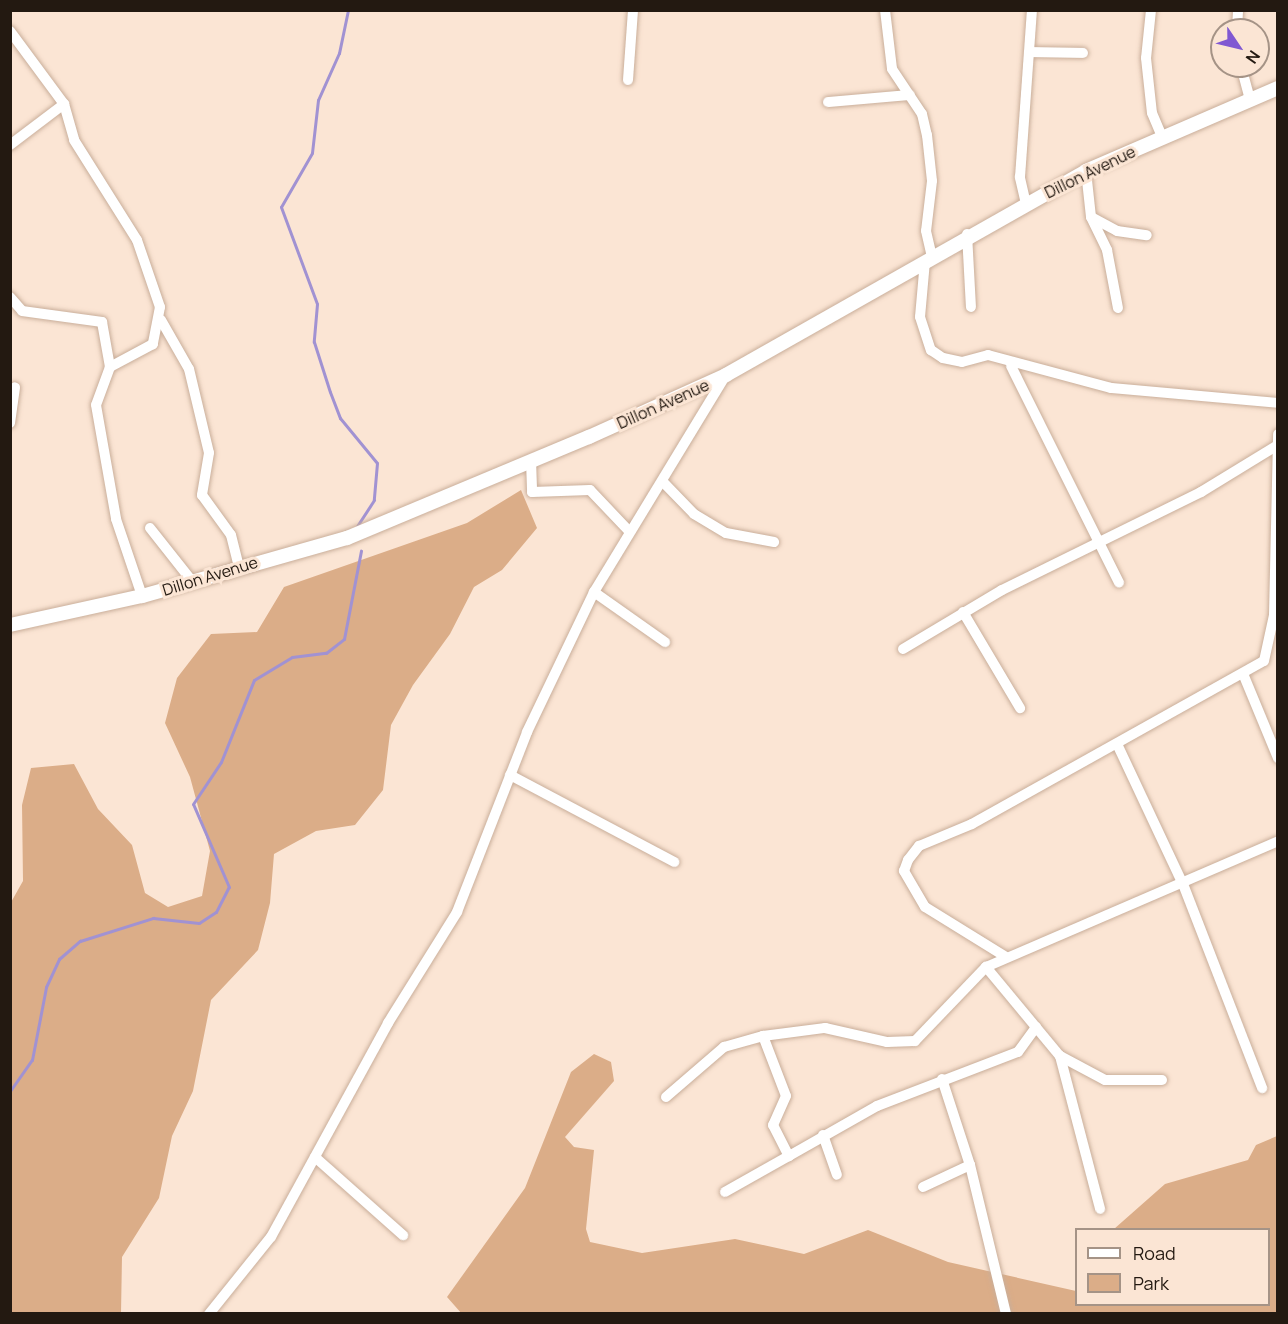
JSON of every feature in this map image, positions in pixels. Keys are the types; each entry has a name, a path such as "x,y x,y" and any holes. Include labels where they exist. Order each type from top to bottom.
{"street":[{"path":"628,80 633,10"},
{"path":"885,10 892,69 910,95 927,135 932,181 926,231 928,259 920,317 931,350 962,362 988,355 1011,366 1055,370 1111,388 1278,403"},
{"path":"1026,204 1020,177 1032,52 1032,10"},
{"path":"1151,10 1146,58 1152,113 1162,137"},
{"path":"10,31 64,104 74,140 137,240 161,320 189,369 206,443 202,495 231,535 239,566"},
{"path":"1032,52 1083,53"},
{"path":"1244,78 1250,99"},
{"name":"Dillon Avenue","path":"10,625 141,596 239,566 347,538 726,375 928,259 967,234 1086,171 1278,88"},
{"path":"828,102 910,95"},
{"path":"10,145 64,104"},
{"path":"1086,171 1091,217 1107,250 1118,308"},
{"path":"1091,217 1117,231 1147,235"},
{"path":"967,234 971,307"},
{"path":"10,297 22,311 102,322 110,367 96,405 116,519 141,596"},
{"path":"110,367 153,344 161,320"},
{"path":"1011,366 1119,583"},
{"path":"209,1314 272,1237 315,1157 457,912 510,775 594,592 628,530 664,483 726,375"},
{"path":"10,423 15,387"},
{"path":"1006,957 925,908 904,871 908,860 919,846 972,824 1244,676 1274,651 1278,434"},
{"path":"903,649 963,612 1276,454"},
{"path":"531,460 532,492 590,490 628,530"},
{"path":"664,483 694,514 726,533 774,542"},
{"path":"150,528 192,581"},
{"path":"594,592 665,642"},
{"path":"963,612 1020,708"},
{"path":"1244,676 1278,758"},
{"path":"1118,744 1183,884 1262,1088"},
{"path":"510,775 674,861"},
{"path":"666,1097 724,1047 763,1036 825,1028 887,1042 915,1041 986,967 1183,884 1278,841"},
{"path":"986,967 1059,1056 1100,1209"},
{"path":"725,1192 823,1135 942,1079 1018,1052 1036,1027"},
{"path":"763,1036 786,1096 773,1125 789,1156"},
{"path":"1059,1056 1105,1080 1162,1080"},
{"path":"942,1079 970,1165 1006,1314"},
{"path":"823,1135 837,1175"},
{"path":"315,1157 403,1235"},
{"path":"923,1187 970,1165"}],"green space":[{"path":"521,490 537,528 502,570 474,587 450,634 413,685 391,725 383,790 355,825 316,831 274,854 270,903 258,950 211,1000 193,1091 172,1136 159,1198 122,1257 121,1313 11,1313 10,904 23,881 22,805 31,768 74,764 98,809 132,845 145,893 168,907 202,896 210,851 190,777 165,723 177,678 211,634 257,632 284,587 467,523"},
{"path":"594,1054 611,1062 614,1081 565,1137 574,1147 594,1150 586,1229 590,1242 642,1253 735,1239 804,1254 868,1230 948,1262 1075,1291 1075,1306 1270,1306 1270,1228 1115,1228 1165,1184 1248,1160 1256,1145 1277,1136 1277,1313 462,1314 447,1297 525,1188 571,1072"}],"waterway":[{"path":"348,10 339,53 318,100 312,153 281,207 317,304 314,342 330,392 340,418 377,463 374,500 357,526"},
{"path":"10,1091 32,1060 46,987 59,959 80,941 153,918 199,923 216,912 229,887 193,804 221,762 254,680 292,657 326,653 344,639 361,551"}]}
